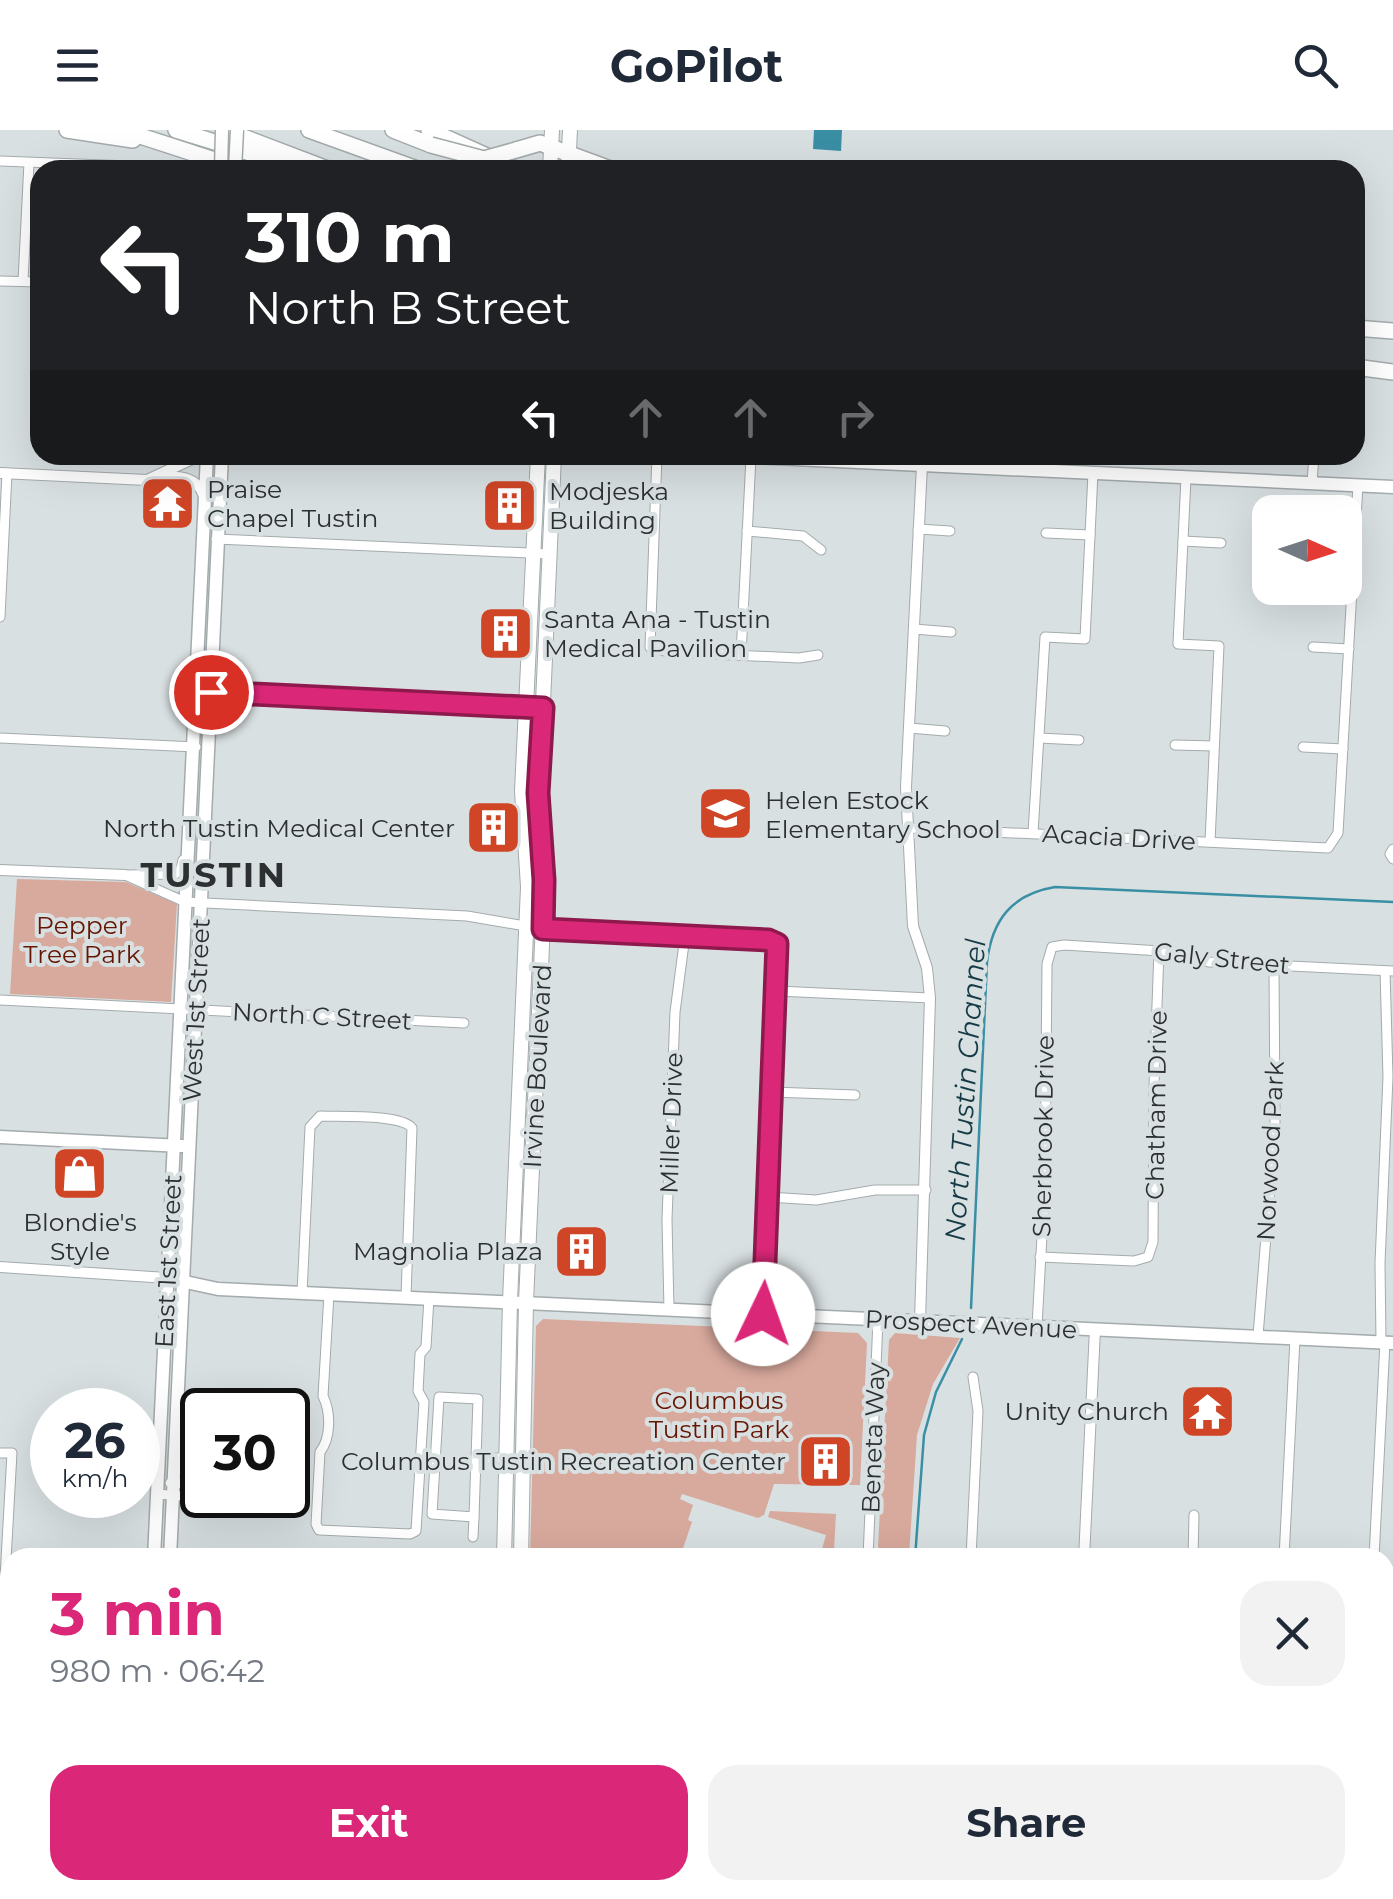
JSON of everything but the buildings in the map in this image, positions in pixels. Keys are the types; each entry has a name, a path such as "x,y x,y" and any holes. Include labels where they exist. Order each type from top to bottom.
{"highway":[{"path":"67,130 176,138 223,160"},
{"path":"122,130 176,138 264,160"},
{"path":"224,130 304,160"},
{"path":"309,130 392,160"},
{"path":"383,130 426,138 484,159 552,138 566,160"},
{"path":"393,130 489,160"},
{"path":"1365,329 1393,332"},
{"path":"1365,368 1393,372"}],"main road":[{"path":"221,160 224,130"},
{"path":"236,160 237,130"},
{"path":"569,160 570,130"},
{"name":"West 1st Street","path":"174,1145 204,465"},
{"name":"West 1st Street","path":"190,1146 222,465"},
{"name":"Irvine Boulevard","path":"512,1548 523,1481 536,1074 535,928 522,792 537,465"},
{"name":"Irvine Boulevard","path":"511,1548 506,1458 510,1301 520,1072 544,880 538,793 554,465"},
{"path":"1035,465 1093,473 1393,486"},
{"path":"520,1072 536,1074"},
{"path":"0,1137 190,1146"},
{"name":"East 1st Street","path":"160,1441 174,1145"},
{"name":"East 1st Street","path":"170,1548 190,1146"},
{"name":"Prospect Avenue","path":"167,1278 218,1289 1387,1342"},
{"path":"506,1458 516,1462 523,1481"},
{"name":"East 1st Street","path":"155,1548 156,1518"}],"street":[{"path":"0,161 29,163 23,281"},
{"path":"0,280 30,281"},
{"path":"0,616 4,473 147,480 182,465"},
{"path":"657,465 650,647 800,658 818,655"},
{"path":"741,655 751,465"},
{"path":"920,1321 930,998 927,968 912,926 906,788 922,465"},
{"path":"1312,483 1313,465"},
{"path":"1033,832 1045,637 1085,639 1093,473"},
{"path":"158,476 195,481 205,500"},
{"path":"1186,478 1178,644 1219,646 1210,842"},
{"path":"1357,495 1358,485"},
{"path":"918,530 950,531"},
{"path":"747,531 802,536 821,550"},
{"path":"1046,533 1090,536"},
{"path":"203,538 550,554"},
{"path":"1183,541 1222,543"},
{"path":"1303,747 1343,749 1349,605"},
{"path":"914,629 951,632"},
{"path":"1313,647 1349,649"},
{"path":"196,692 543,708"},
{"path":"909,728 945,731"},
{"path":"0,738 208,748"},
{"path":"1039,738 1078,740"},
{"path":"1175,744 1214,746"},
{"name":"Acacia Drive","path":"909,828 1328,848 1338,832 1343,749"},
{"path":"0,870 175,874 181,869 184,836 189,828"},
{"path":"1393,849 1393,860"},
{"path":"125,875 185,902 467,916 535,928 768,940 777,944 763,1314"},
{"name":"Miller Drive","path":"669,1310 667,1219 675,1012 685,936"},
{"name":"Galy Street","path":"1052,947 1177,952 1209,962 1389,971"},
{"name":"Sherbrook Drive","path":"1037,1326 1045,1182 1046,982 1052,947"},
{"name":"Chatham Drive","path":"1040,1258 1134,1261 1148,1257 1154,1242 1159,951"},
{"name":"Norwood Park","path":"1258,1336 1274,1141 1274,966"},
{"path":"1375,1548 1387,1342 1380,1263 1389,971"},
{"path":"777,991 930,998"},
{"name":"North C Street","path":"0,1000 464,1022"},
{"path":"772,1092 854,1095"},
{"path":"302,1292 310,1127 320,1116 362,1118 410,1123 412,1128 406,1297"},
{"path":"768,1198 816,1200 875,1190 926,1190"},
{"path":"0,1267 167,1278"},
{"path":"329,1294 326,1443 320,1452 316,1524 319,1530 332,1532 416,1531 424,1402 418,1391 420,1354 426,1346 429,1298"},
{"name":"Beneta Way","path":"868,1548 878,1320"},
{"path":"1084,1548 1095,1329"},
{"path":"1284,1548 1294,1338"},
{"path":"971,1548 978,1411 973,1377"},
{"path":"473,1537 474,1517 478,1399 439,1397 432,1514 474,1517"},
{"path":"3,1548 6,1453"},
{"path":"476,1458 506,1458"},
{"path":"160,1488 180,1490"},
{"path":"173,1489 180,1488"},
{"path":"1192,1548 1194,1515"}],"green space":[{"name":"Pepper Tree Park","path":"17,879 126,882 177,904 171,1002 10,994"},
{"name":"Columbus Tustin Park","path":"543,1319 858,1333 867,1343 860,1485 774,1484 764,1515 758,1518 682,1494 680,1499 693,1505 683,1548 530,1548 536,1326"},
{"path":"895,1333 960,1338 933,1384 917,1435 910,1548 878,1547 889,1340"},
{"path":"770,1511 836,1514 834,1548 822,1548 826,1535 768,1517"}],"water":[{"path":"814,130 842,130 841,151 813,149"}],"waterway":[{"name":"North Tustin Channel","path":"971,1308 987,962 994,934 1007,911 1027,896 1055,887 1393,902"},
{"name":"North Tustin Channel","path":"916,1548 924,1435 936,1392 962,1339"}],"place":[{"name":"Praise Chapel Tustin","path":"168,503"},
{"name":"Modjeska Building","path":"510,505"},
{"name":"Santa Ana - Tustin Medical Pavilion","path":"505,633"},
{"name":"Helen Estock Elementary School","path":"726,814"},
{"name":"North Tustin Medical Center","path":"494,828"},
{"name":"Blondie's Style","path":"80,1173"},
{"name":"Magnolia Plaza","path":"582,1251"},
{"name":"Unity Church","path":"1208,1411"},
{"name":"Columbus Tustin Recreation Center","path":"825,1461"}],"district":[{"name":"TUSTIN","path":"214,875"}],"route":[{"path":"211,692 543,708 538,793 543,929 768,940 777,944 763,1314"}]}
